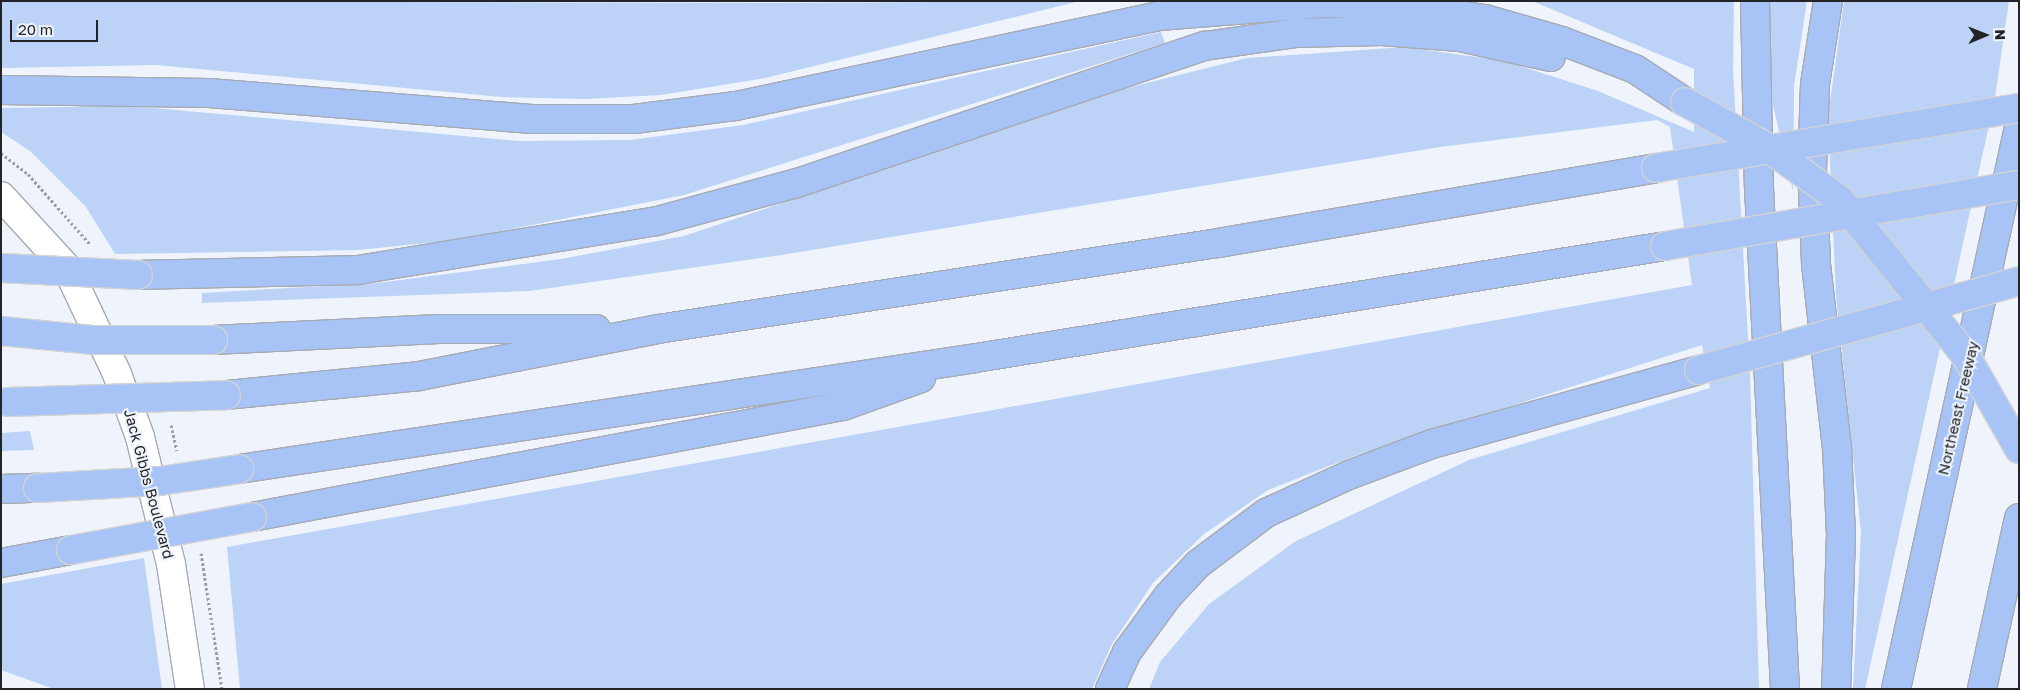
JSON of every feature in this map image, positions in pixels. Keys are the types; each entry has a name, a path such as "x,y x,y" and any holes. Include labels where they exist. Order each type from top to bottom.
{"highway":[{"path":"1755,1 1760,188 1785,689"},
{"path":"1828,1 1815,84 1812,168 1816,264 1837,447 1841,534 1836,689"},
{"path":"1,90 199,92 532,119 634,119 736,106 1158,16 1326,3 1398,6 1493,21 1562,41 1634,69 1685,102 1770,149 1840,200 1966,356 2019,449"},
{"path":"1,268 138,275 358,270 657,221 797,183 1204,46 1295,33 1382,31 1460,37 1529,50 1685,102"},
{"path":"5,402 226,395 419,376 658,329 1208,245 2019,108"},
{"name":"Northeast Freeway","path":"1896,689 2019,127"},
{"path":"1,489 160,481 239,470 976,358 1665,246 2019,184"},
{"path":"1110,689 1127,652 1168,596 1198,564 1266,513 1349,475 1432,444 2019,282"},
{"path":"1,331 92,340 213,340 439,329 658,329"},
{"path":"1,563 843,406 976,358"},
{"path":"1982,689 2019,518"}],"street":[{"name":"Jack Gibbs Boulevard","path":"1,196 67,268 117,374 140,437 171,564 190,689"}],"shaded area":[{"path":"1,1 775,3 1080,1 765,78 661,95 584,99 502,97 156,65 1,68"},
{"path":"1532,1 1734,1 1733,69 1750,374 1759,689 1149,689 1160,662 1209,604 1296,541 1469,460 1710,388 1702,345 1354,456 1268,490 1204,534 1153,583 1112,644 1092,689 240,689 227,547 1692,285 1670,127 1657,120 1440,147 775,256 529,291 202,303 202,293 377,283 561,259 684,236 1119,90 1247,58 1405,47 1505,61 1598,91 1694,132 1694,69"},
{"path":"1769,1 1807,1 1794,86 1793,191 1772,101"},
{"path":"1844,1 2009,1 1995,98 1865,689 1853,689 1861,532 1836,296 1828,116"},
{"path":"1161,32 1165,43 684,195 456,240 358,250 115,254 86,207 30,151 1,132 1,108 131,106 518,141 630,140 743,125"},
{"path":"30,431 34,450 1,451 1,433"},
{"path":"144,558 162,689 54,689 1,670 1,584"}]}
